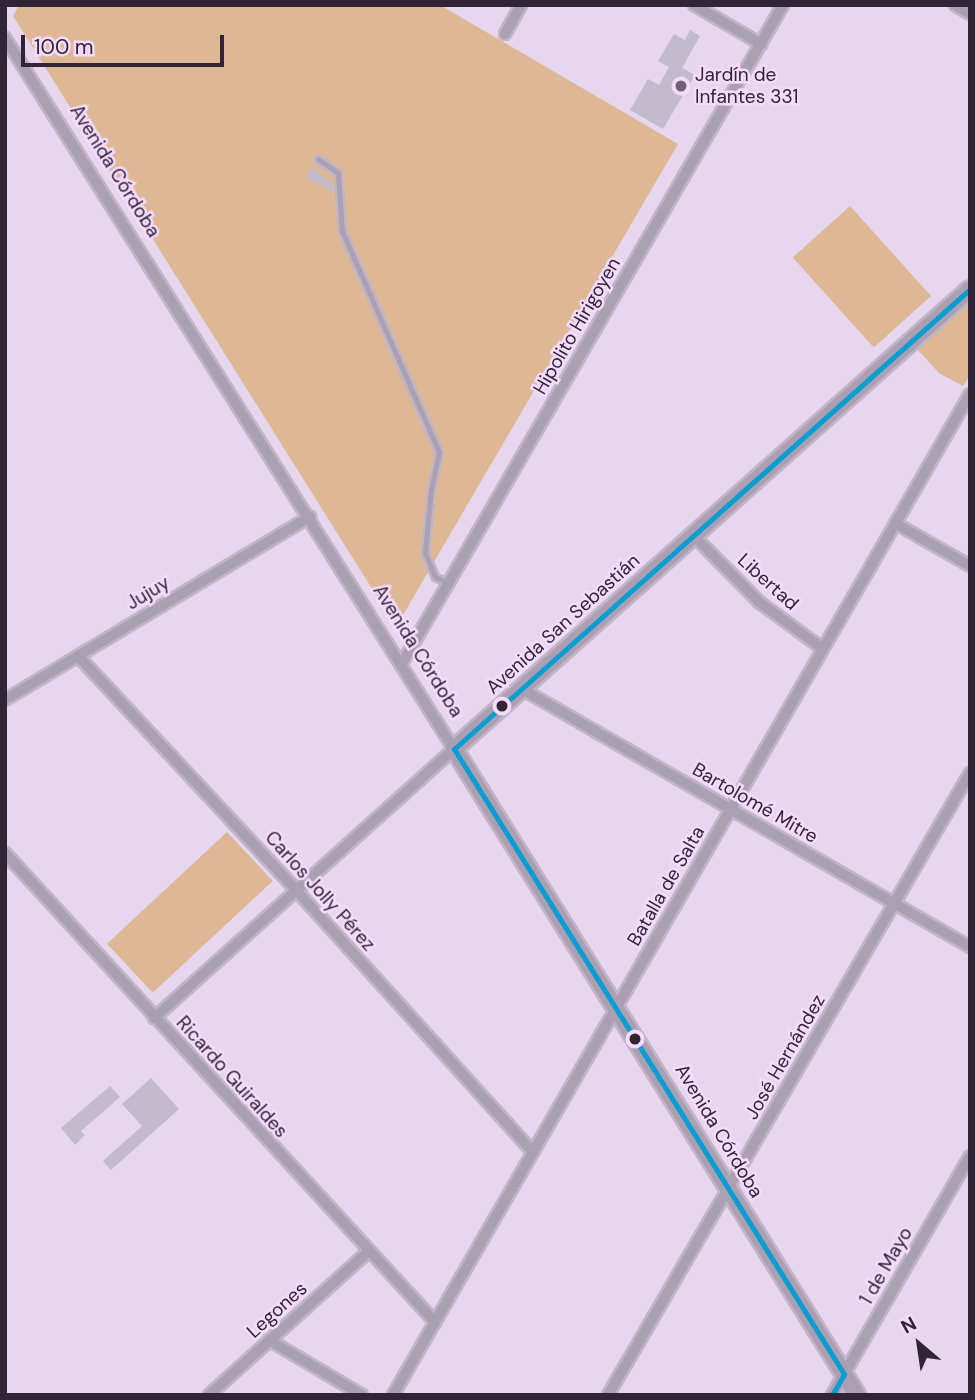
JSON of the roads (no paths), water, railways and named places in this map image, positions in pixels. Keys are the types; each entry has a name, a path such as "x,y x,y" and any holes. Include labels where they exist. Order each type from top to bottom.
{"street":[{"path":"505,34 521,5"},
{"path":"694,5 761,44"},
{"name":"Hipolito Hirigoyen","path":"401,665 783,5"},
{"path":"955,5 970,14"},
{"name":"Avenida Córdoba","path":"5,38 310,517 857,1395"},
{"name":"Avenida San Sebastián","path":"154,1018 970,289"},
{"name":"Batalla de Salta","path":"393,1395 970,394"},
{"name":"Jujuy","path":"5,700 310,517"},
{"path":"895,523 970,565"},
{"name":"Libertad","path":"694,536 759,602 823,649"},
{"name":"Carlos Jolly Pérez","path":"78,656 296,890 533,1153"},
{"name":"Bartolomé Mitre","path":"522,689 970,947"},
{"name":"José Hernández","path":"608,1395 970,774"},
{"name":"Ricardo Guiraldes","path":"5,853 435,1322"},
{"name":"1 de Mayo","path":"832,1395 969,1158"},
{"name":"Legones","path":"209,1395 368,1252"},
{"path":"269,1340 362,1395"}],"lane":[{"path":"318,159 338,173 342,231 439,452 425,552 435,577 449,583"}],"place":[{"name":"Jardín de Infantes 331","path":"681,86"}]}
